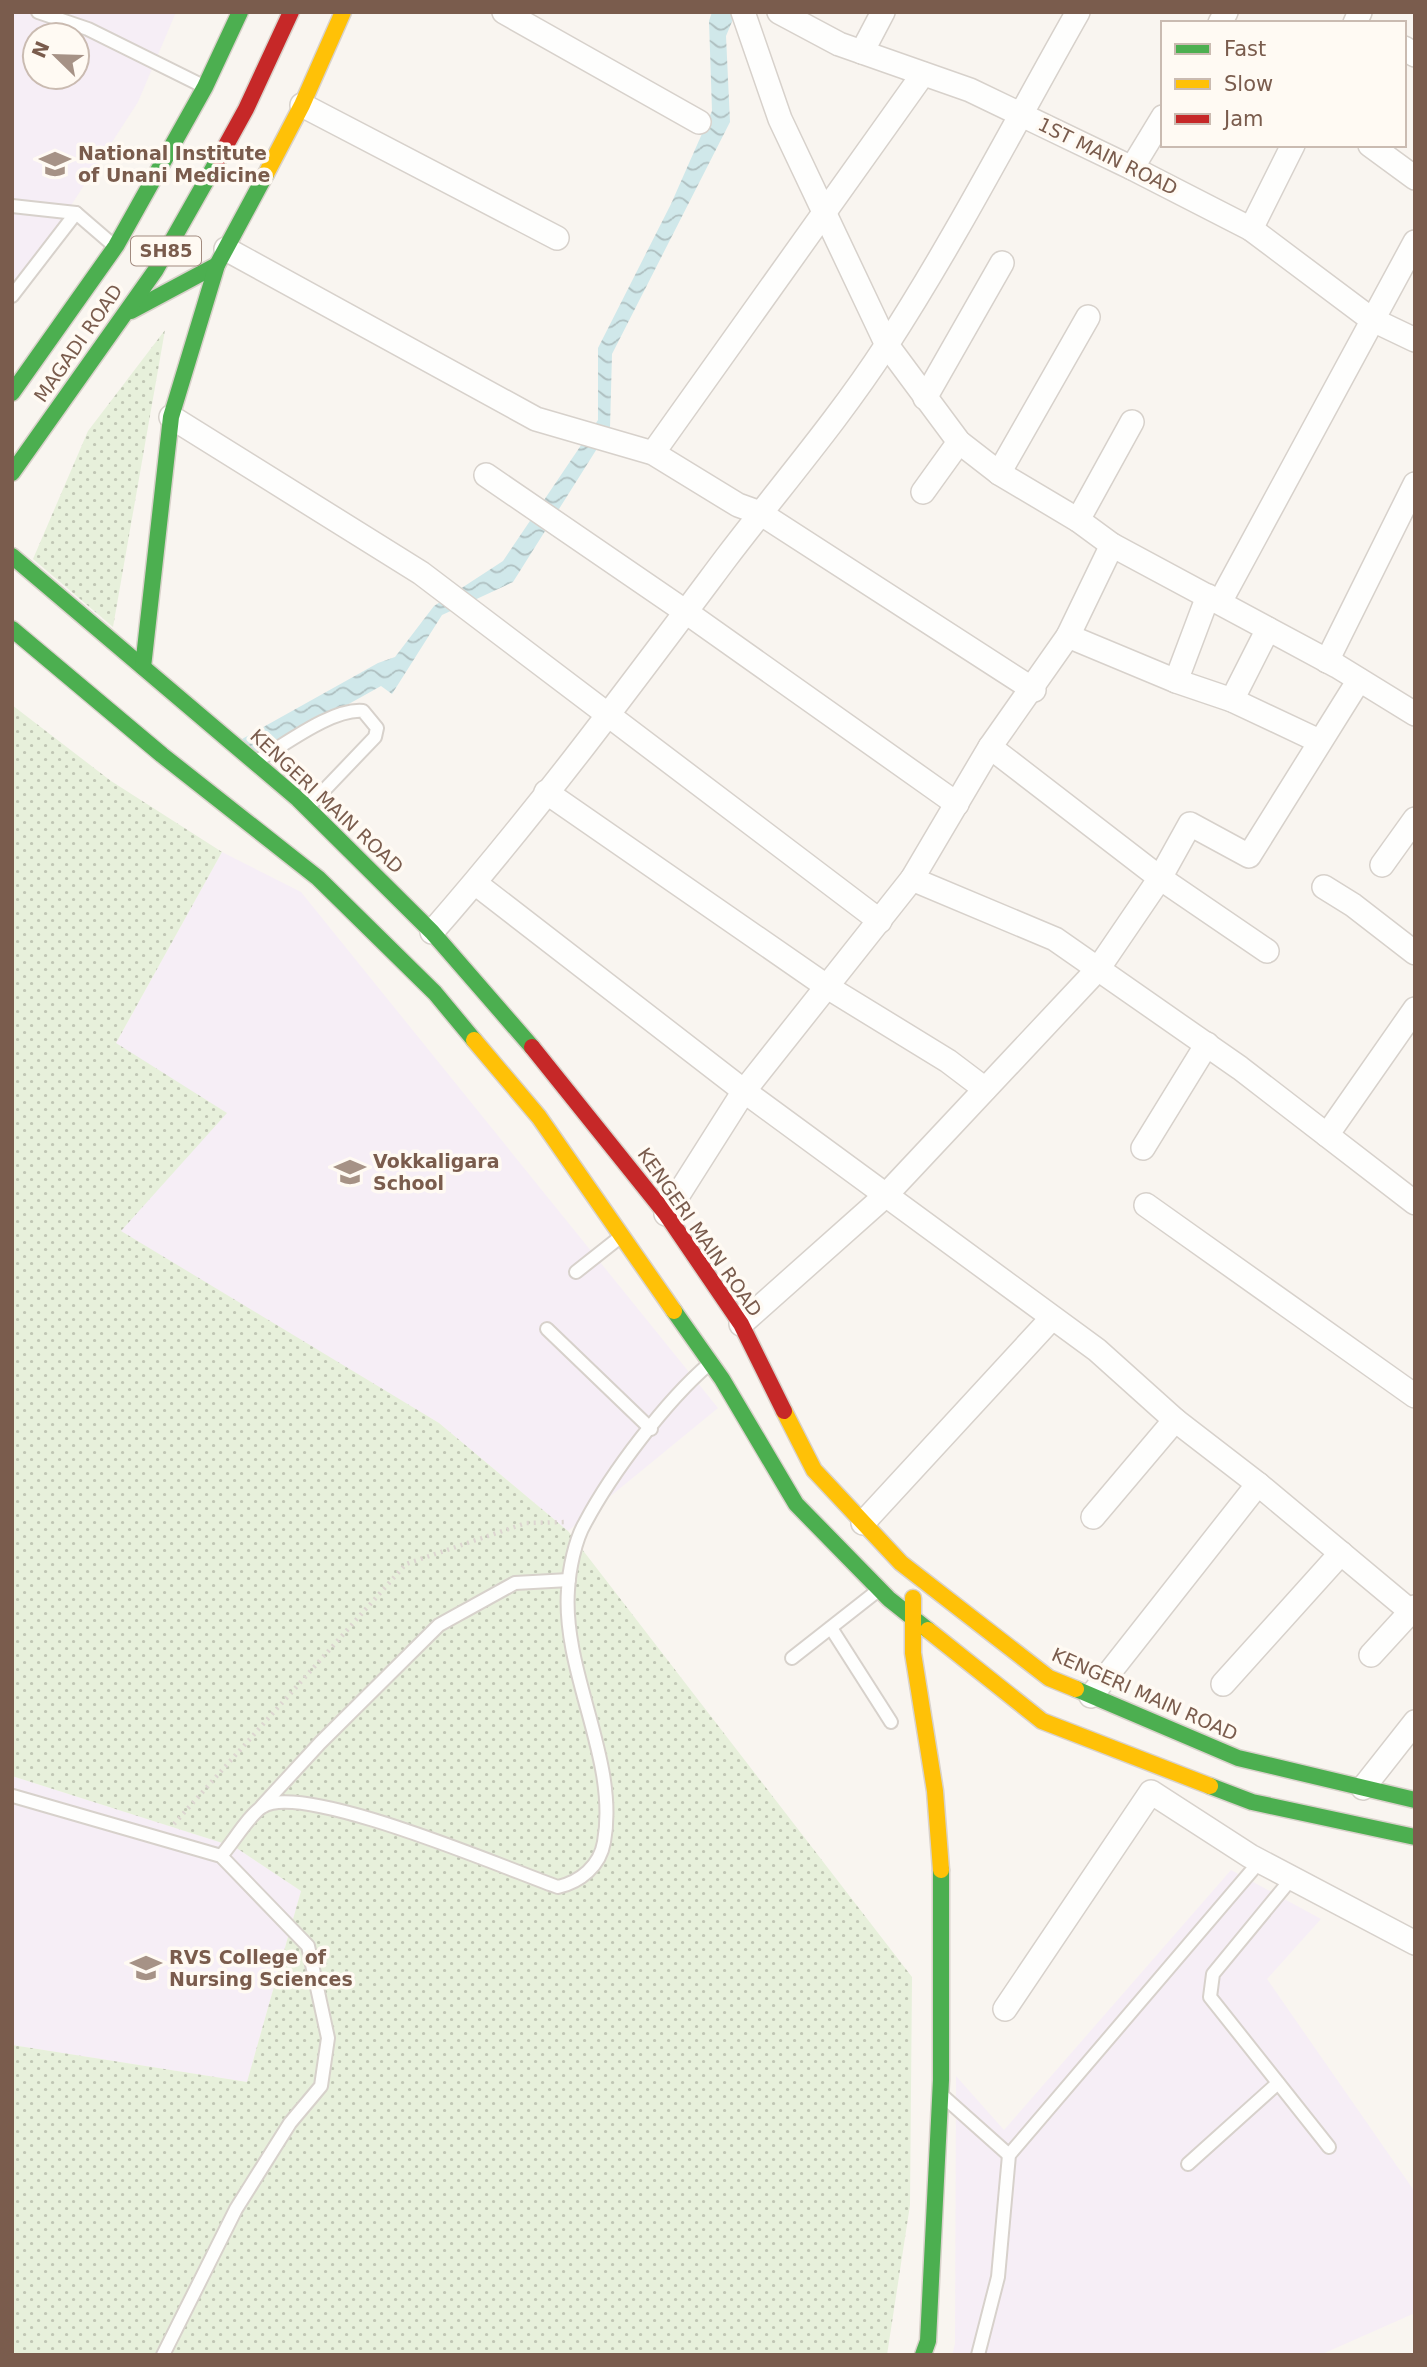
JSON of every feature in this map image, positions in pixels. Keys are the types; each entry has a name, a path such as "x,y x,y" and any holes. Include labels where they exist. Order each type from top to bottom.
{"main road":[{"name":"MAGADI ROAD","path":"12,393 116,246 205,88 240,12"},
{"name":"MAGADI ROAD","path":"12,473 155,271 246,109 291,12"},
{"path":"143,667 171,417 221,257 302,105 343,12"},
{"path":"124,314 221,257"},
{"name":"KENGERI MAIN ROAD","path":"12,556 256,761 308,808 432,932 561,1080 666,1214 741,1324 814,1471 916,1575 1049,1678 1238,1758 1415,1800"},
{"path":"12,629 162,755 318,878 435,993 539,1117 711,1363 796,1504 880,1590 911,1617 1042,1721 1252,1802 1415,1838"},
{"path":"125,746 162,755"},
{"path":"916,1575 911,1617 918,1692 938,1815 945,1996 928,2341 923,2355"},
{"path":"948,1669 967,1661"},
{"path":"918,1692 931,1679"}],"street":[{"path":"504,12 699,122"},
{"path":"743,12 780,119 887,345 959,442 999,474 1078,520 1112,545 1327,661 1415,714"},
{"name":"1ST MAIN ROAD","path":"779,12 839,44 970,90 1132,167 1251,229 1371,319 1415,340"},
{"path":"862,52 883,12"},
{"path":"432,932 610,716 760,513 807,459 887,345 1023,114 1079,12"},
{"path":"653,453 733,336 825,215 923,74"},
{"path":"302,105 557,238"},
{"path":"1132,167 1161,120"},
{"path":"1251,229 1292,147"},
{"path":"1373,147 1415,178"},
{"path":"1176,681 1214,599 1415,242"},
{"path":"221,257 536,419 653,453 738,505 760,513 1034,690"},
{"path":"925,398 1002,263"},
{"path":"999,474 1088,317"},
{"path":"171,417 421,573 880,921"},
{"path":"1078,520 1132,422"},
{"path":"923,492 959,442"},
{"path":"486,475 686,612 957,804"},
{"path":"1327,661 1415,484"},
{"path":"666,1214 744,1091 829,988 912,879 990,747 1034,690 1068,636 1112,545"},
{"path":"1232,700 1268,629"},
{"path":"1068,636 1176,681 1232,700 1319,741"},
{"path":"741,1324 886,1195 1098,969 1160,878 1190,824 1249,856 1359,680"},
{"path":"990,747 1160,878 1267,951"},
{"path":"546,792 829,988 948,1061 985,1089"},
{"path":"1382,864 1415,819"},
{"path":"912,879 1055,939 1207,1044 1415,1203"},
{"path":"475,883 744,1091 1097,1350 1175,1420 1413,1611 1371,1655"},
{"path":"1324,887 1353,905 1415,953"},
{"path":"1327,1135 1415,1009"},
{"path":"1143,1148 1207,1044"},
{"path":"1146,1205 1415,1396"},
{"path":"863,1523 1052,1318"},
{"path":"1093,1517 1175,1420"},
{"path":"1091,1696 1258,1484"},
{"path":"1223,1684 1340,1553"},
{"path":"1363,1788 1415,1722"},
{"path":"1005,2009 1150,1792 1157,1765"},
{"path":"1150,1792 1260,1861 1415,1943"}],"lane":[{"path":"38,12 64,21"},
{"path":"91,31 205,88"},
{"path":"12,206 76,213 116,246"},
{"path":"12,296 76,213"},
{"path":"256,761 329,719 352,710 363,711 377,729 375,737 308,808"},
{"path":"576,1272 622,1235"},
{"path":"547,1329 651,1429"},
{"path":"262,1806 286,1801 315,1804 414,1833 558,1887 573,1883 591,1870 604,1844 606,1805 569,1624 569,1580 583,1525 651,1429 691,1380 711,1363"},
{"path":"221,1856 262,1806 320,1743 439,1625 515,1583 569,1580"},
{"path":"792,1658 880,1590"},
{"path":"831,1628 891,1722"},
{"path":"13,1796 221,1856 309,1946 328,2038 321,2086 290,2123 236,2209 163,2355"},
{"path":"978,2355 998,2277 1009,2155 1260,1861"},
{"path":"1292,1878 1213,1974 1209,1986 1210,1997 1329,2147"},
{"path":"1188,2164 1278,2083"},
{"path":"942,2094 1009,2155"}],"path":[{"path":"162,1838 407,1564 526,1524 567,1522 583,1525"}],"shaded area":[{"name":"National Institute of Unani Medicine","path":"12,12 176,12 138,102 57,227 12,285"},
{"name":"Vokkaligara School","path":"222,852 301,892 718,1408 568,1531 439,1423 120,1231 116,1043"},
{"name":"RVS College of Nursing Sciences","path":"12,1776 235,1847 301,1891 247,2082 12,2045"},
{"path":"1231,1870 1321,1919 1267,1979 1415,2192 1415,2313 1320,2355 952,2355 955,2344 956,2076 1004,2130"}],"green space":[{"path":"165,330 113,627 33,559 88,431"},
{"path":"12,705 111,781 222,852 116,1043 227,1113 121,1231 439,1423 568,1531 912,1977 910,2205 887,2355 12,2355 12,2045 247,2082 301,1891 235,1847 12,1776"}],"water":[{"path":"712,12 736,12 726,36 730,122 612,354 610,428 513,582 442,615 392,694 381,686 259,754 242,739 378,663 395,657 434,606 503,561 598,420 598,348 671,204 712,111 709,21"}],"traffic: fast":[{"path":"12,393 116,246 205,87 240,12"},
{"path":"12,473 155,271 219,158"},
{"path":"143,667 171,417 217,265 266,174"},
{"path":"131,311 217,265"},
{"path":"12,556 298,799 432,932 532,1047"},
{"path":"12,629 162,755 318,878 435,993 474,1040"},
{"path":"674,1311 722,1379 796,1504 889,1599 928,1630"},
{"path":"1076,1689 1238,1758 1415,1800"},
{"path":"1210,1786 1252,1802 1415,1837"},
{"path":"923,2355 928,2341 941,2080 941,1870"}],"traffic: slow":[{"path":"266,174 302,105 343,12"},
{"path":"474,1040 539,1117 674,1311"},
{"path":"784,1411 814,1470 901,1563 1049,1678 1076,1689"},
{"path":"913,1598 913,1653 935,1791 941,1870"},
{"path":"928,1630 1042,1721 1210,1786"}],"traffic: jam":[{"path":"219,158 246,109 291,12"},
{"path":"532,1047 666,1214 741,1324 784,1411"}],"place":[{"name":"National Institute of Unani Medicine","path":"55,164"},
{"name":"Vokkaligara School","path":"350,1172"},
{"name":"RVS College of Nursing Sciences","path":"146,1968"}]}
